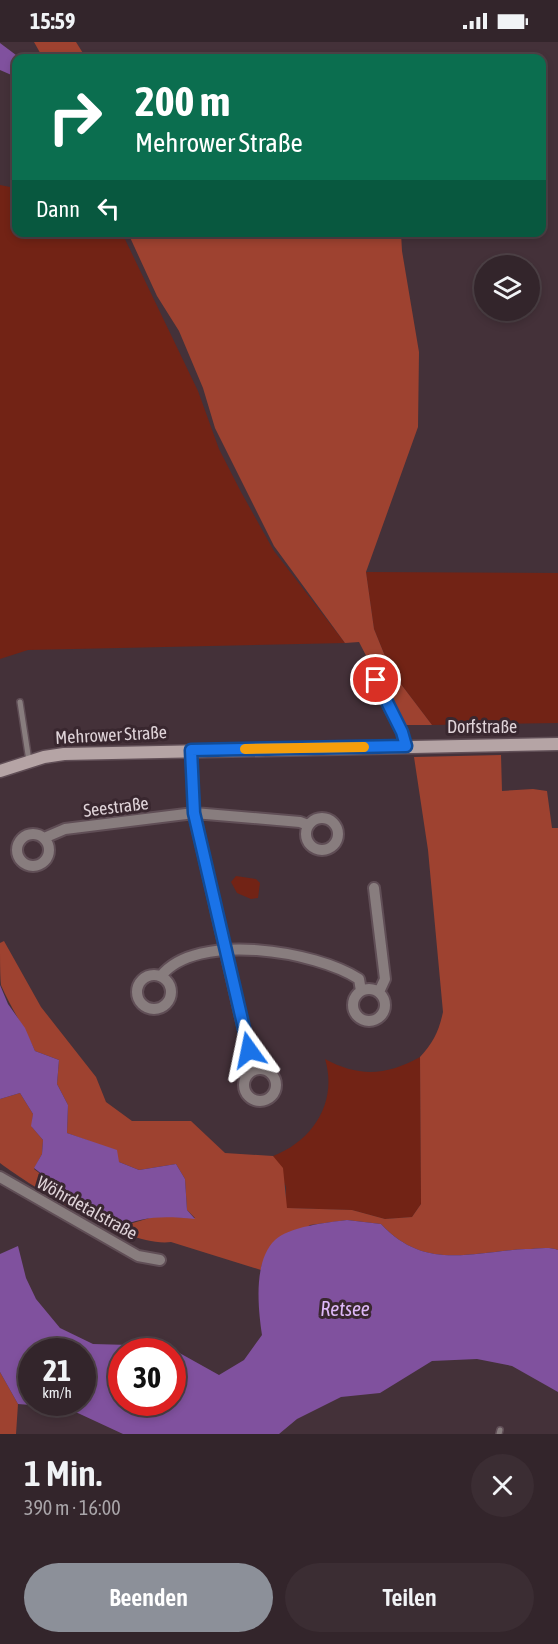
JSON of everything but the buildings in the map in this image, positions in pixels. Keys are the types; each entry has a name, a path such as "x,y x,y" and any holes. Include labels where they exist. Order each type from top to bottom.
{"main road":[{"name":"Dorfstraße","path":"406,746 558,744"},
{"name":"Mehrower Straße","path":"0,771 29,761 64,754 406,746"}],"street":[{"path":"191,750 194,813 253,1070"},
{"name":"Seestraße","path":"44,838 65,829 194,813 300,822 308,825"},
{"path":"374,888 385,979 379,992"},
{"path":"161,976 171,963 227,949 252,949 321,961 345,969 358,979 362,991"},
{"path":"371,989 379,992 385,1002 384,1012 377,1020 366,1021 356,1016 354,999 362,991 371,989"},
{"name":"Wöhrdetalstraße","path":"0,1177 138,1256 160,1260"}],"lane":[{"path":"376,680 402,732 406,746"},
{"path":"20,702 29,761"}],"shaded area":[{"path":"34,42 76,42 84,54 41,54"},
{"path":"0,185 12,186 12,237 124,237 198,391 219,449 241,492 274,551 345,643 28,650 0,659"},
{"path":"130,237 401,237 419,352 418,427 366,572 374,629 391,671 432,725 402,725 359,642 345,643 274,546 215,428 203,388 179,331 157,296"},
{"path":"366,572 558,573 558,723 432,725 391,671 374,629"},
{"path":"501,755 502,791 533,789 547,791 552,828 558,828 558,1250 542,1248 467,1255 431,1253 414,1248 398,1239 381,1224 347,1220 310,1225 262,1264 261,1270 171,1242 131,1236 114,1229 156,1216 195,1218 187,1210 185,1179 176,1164 139,1170 119,1162 89,1141 67,1133 68,1105 57,1084 59,1060 35,1051 9,1001 1,985 0,943 4,941 41,1007 96,1077 106,1102 132,1121 191,1121 225,1153 273,1156 283,1168 287,1208 352,1210 385,1219 412,1217 421,1204 420,1057 435,1036 443,1012 428,850 414,757"},
{"path":"236,876 256,879 260,883 258,898 251,899 237,893 231,882"},
{"path":"420,1057 421,1204 412,1217 385,1219 352,1210 286,1208 286,1187 273,1156 300,1141 319,1118 328,1090 325,1059 349,1069 372,1072 395,1068"},
{"path":"20,1093 33,1114 32,1127 43,1140 42,1154 34,1169 112,1228 58,1201 0,1163 0,1099"},
{"path":"0,1372 18,1404 16,1434 0,1434"}],"water":[{"path":"0,43 15,54 12,54 12,75 0,70"},
{"path":"0,985 8,1004 25,1028 35,1051 59,1060 57,1084 68,1105 67,1133 117,1150 119,1162 139,1170 176,1164 185,1179 187,1210 195,1219 153,1218 114,1229 34,1168 42,1154 43,1140 31,1126 33,1114 20,1093 0,1099"},
{"name":"Retsee","path":"347,1220 381,1224 398,1239 414,1248 449,1255 542,1248 558,1250 558,1392 512,1366 477,1359 432,1361 380,1393 341,1397 297,1419 279,1434 123,1434 84,1416 96,1416 96,1344 108,1344 108,1416 186,1416 186,1357 219,1375 244,1360 262,1335 259,1285 263,1260 268,1249 281,1235 309,1226"},
{"name":"Retsee","path":"18,1246 26,1278 36,1299 60,1328 81,1338 18,1338 18,1404 0,1372 0,1254"}],"slow traffic":[{"path":"245,749 364,747"}],"route":[{"path":"249,1050 194,813 191,750 406,746 402,732 376,680"}]}
